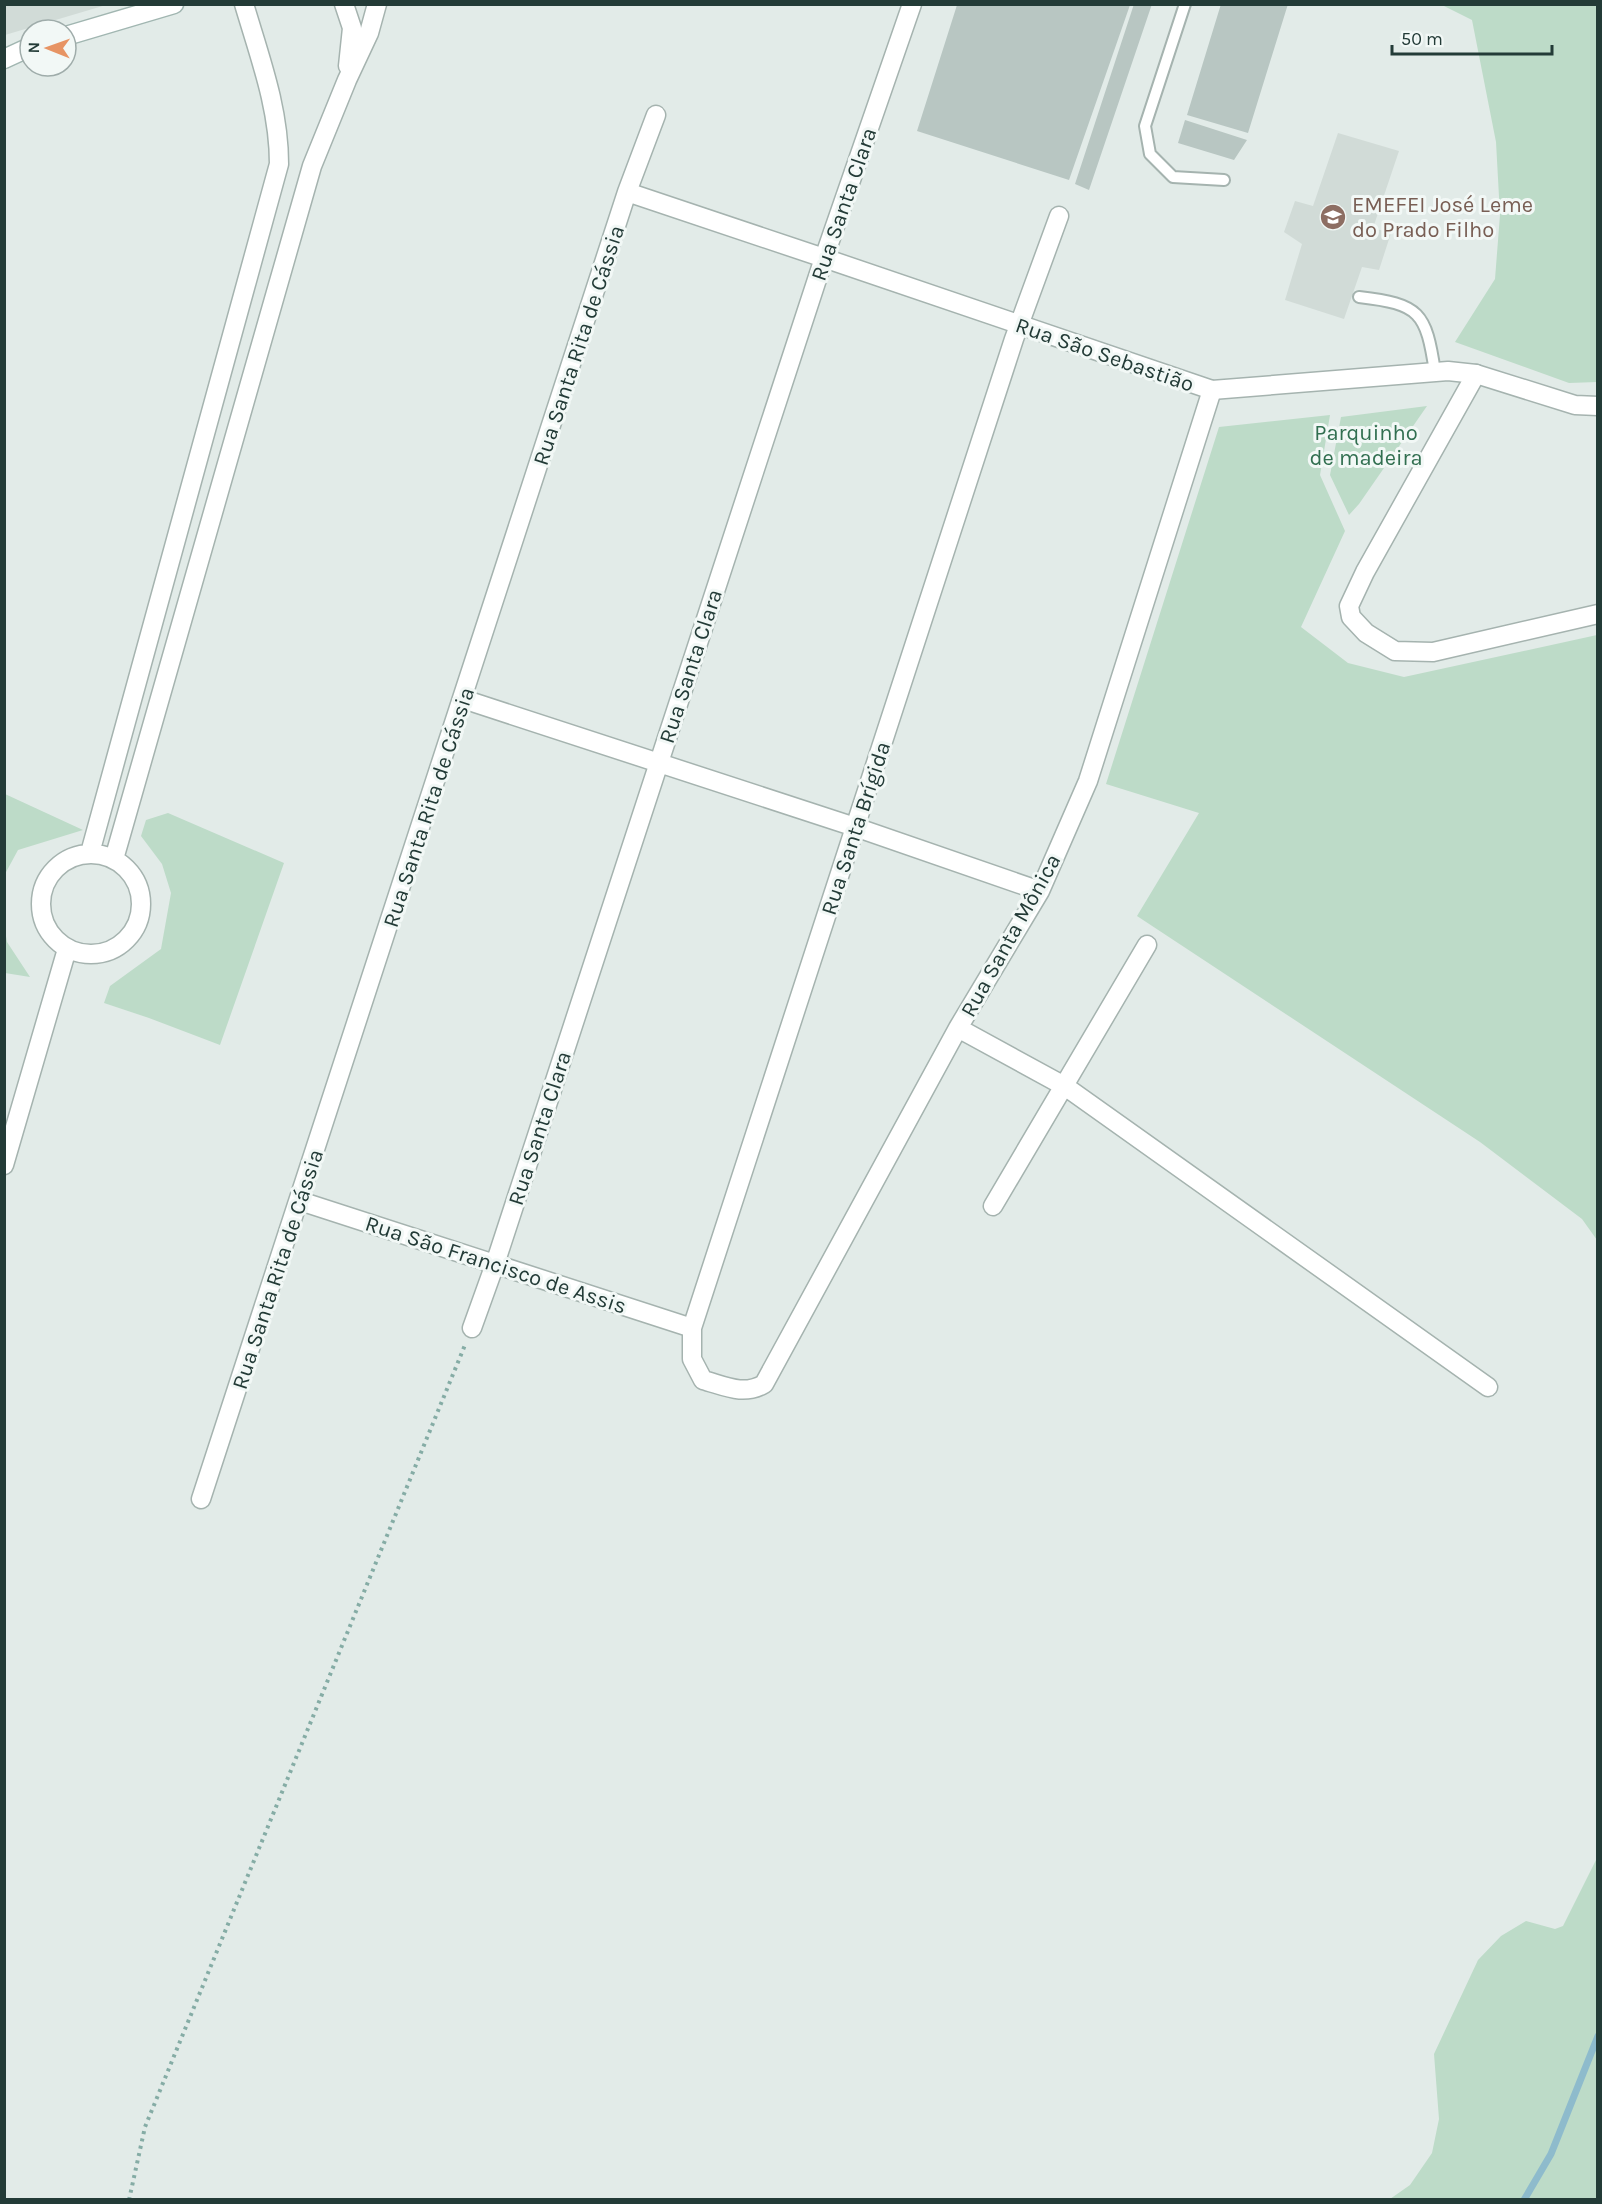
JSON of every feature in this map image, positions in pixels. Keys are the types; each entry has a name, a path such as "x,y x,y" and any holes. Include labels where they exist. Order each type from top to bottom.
{"street":[{"path":"78,31 129,10 174,4"},
{"path":"90,853 279,164 279,135 273,103 244,4"},
{"path":"344,4 352,28 347,80"},
{"path":"114,859 312,166 369,33 377,4"},
{"name":"Rua Santa Clara","path":"472,1328 495,1264 824,258 912,4"},
{"path":"4,59 18,53"},
{"name":"Rua Santa Rita de Cássia","path":"201,1499 627,192 656,115"},
{"name":"Rua São Sebastião","path":"627,192 1212,390 1448,371 1476,374 1575,405 1598,406"},
{"name":"Rua Santa Brígida","path":"764,1384 754,1390 743,1391 703,1380 692,1359 692,1328 1019,325 1059,216"},
{"path":"1476,374 1365,572 1349,606 1351,617 1366,633 1395,651 1433,652 1598,614"},
{"name":"Rua Santa Mônica","path":"764,1384 958,1028 1040,891 1088,780 1212,390"},
{"path":"463,699 855,827 1040,891"},
{"path":"90,853 102,854 114,859 128,869 137,883 141,899 140,916 133,932 122,944 107,952 90,955 67,949 54,939 45,925 41,909 42,892 48,877 59,864 74,856 90,853"},
{"path":"993,1206 1147,945"},
{"path":"4,1165 67,949"},
{"path":"958,1028 1064,1087 1488,1387"},
{"name":"Rua São Francisco de Assis","path":"300,1201 692,1328"}],"lane":[{"path":"1185,4 1145,126 1150,154 1173,177 1224,180"},
{"path":"1359,297 1391,301 1412,309 1423,324 1431,348 1435,372"}],"path":[{"path":"129,2199 145,2127 472,1328"}],"shaded area":[{"path":"5,4 106,4 62,18 18,18 18,31 5,35"},
{"name":"EMEFEI José Leme do Prado Filho","path":"1338,133 1399,151 1373,228 1391,233 1379,270 1362,267 1344,319 1285,300 1302,244 1284,232 1295,201 1313,206"}],"green space":[{"path":"1442,5 1597,5 1597,382 1569,383 1455,342 1495,279 1500,215 1496,142 1472,20"},
{"name":"Parquinho de madeira","path":"1427,406 1349,515 1330,475 1341,417"},
{"path":"1330,415 1320,475 1345,531 1301,627 1348,663 1404,677 1597,635 1597,1240 1582,1219 1480,1142 1137,916 1199,813 1106,784 1219,427"},
{"path":"5,794 83,830 18,850 5,874"},
{"path":"168,813 284,863 220,1045 104,1003 110,986 161,949 171,893 162,864 141,836 146,820"},
{"path":"5,930 7,942 30,977 5,973"},
{"path":"1597,1858 1597,2199 1390,2199 1410,2185 1432,2153 1439,2119 1434,2054 1478,1960 1501,1936 1526,1921 1555,1929 1563,1926"}],"building":[{"path":"1134,4 1152,4 1089,190 1075,184"},
{"path":"1221,4 1288,4 1248,133 1187,115"},
{"path":"957,5 1130,5 1069,180 917,131"},
{"path":"1185,120 1247,140 1234,160 1178,143"}],"waterway":[{"path":"1524,2200 1551,2154 1598,2036"}],"place":[{"name":"EMEFEI José Leme do Prado Filho","path":"1333,217"}]}
